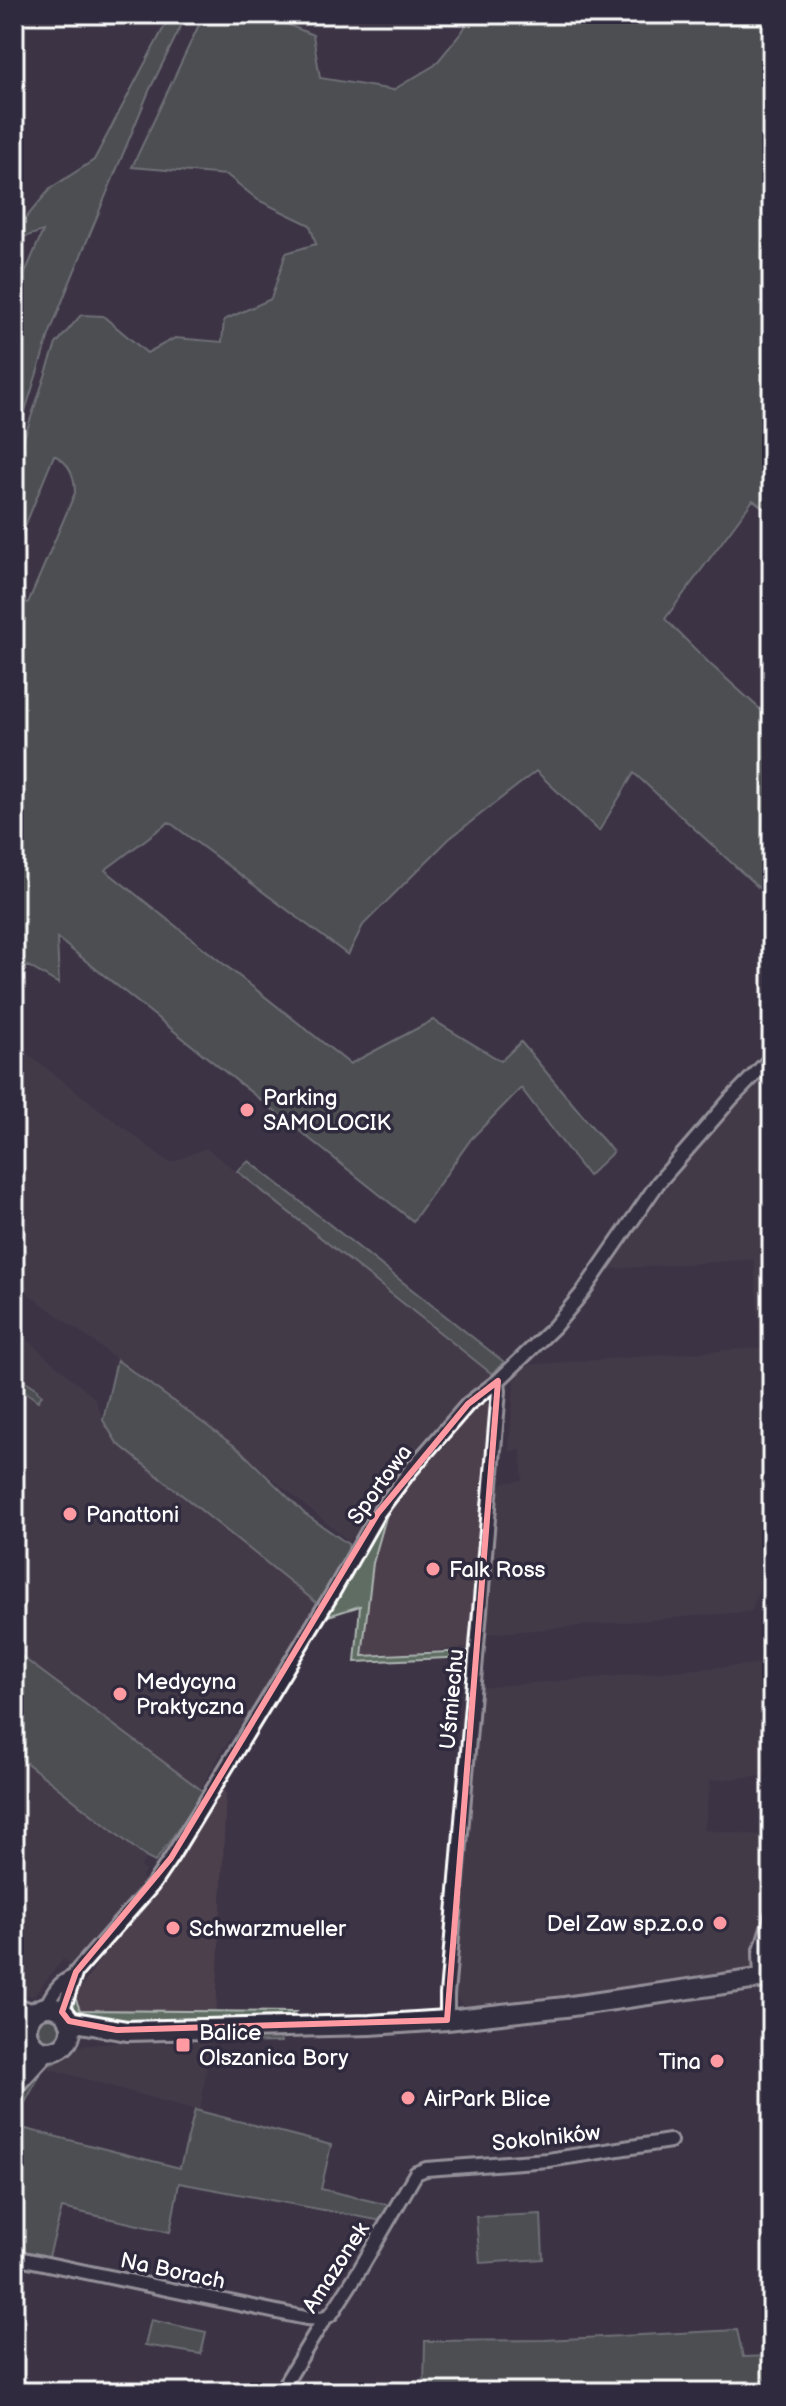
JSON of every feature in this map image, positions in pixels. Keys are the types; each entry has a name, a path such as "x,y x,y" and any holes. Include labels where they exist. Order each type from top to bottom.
{"main road":[{"path":"14,2007 44,2026 117,2030 370,2025 552,2009 766,1978"}],"street":[{"name":"Sportowa","path":"44,2026 73,1977 152,1886 171,1858 378,1513 468,1404 498,1381 554,1327 583,1292 658,1183 772,1057"},
{"name":"Uśmiechu","path":"447,2020 498,1381"},
{"path":"766,1978 760,1953 772,1915"},
{"path":"14,2073 44,2026"},
{"path":"14,2087 44,2026"},
{"name":"Sokolników","path":"426,2169 548,2160 670,2141"},
{"name":"Amazonek","path":"280,2392 324,2319 332,2313 359,2271 416,2173 426,2169"},
{"name":"Na Borach","path":"14,2257 324,2319"}],"highlighted area":[{"path":"498,1381 447,2020 117,2030 69,2021 62,2012 76,1972 171,1858 378,1513 468,1404"}],"shaded area":[{"path":"14,1044 168,1162 206,1148 492,1374 410,1457 349,1541 211,1428 14,1283"},
{"path":"772,1063 772,1550 751,1611 483,1634 494,1485 523,1480 521,1450 509,1451 516,1366 761,1348 754,1259 605,1269 733,1102"},
{"path":"14,1329 95,1399 117,1443 318,1604 272,1680 222,1750 200,1789 14,1651"},
{"path":"478,1403 493,1403 470,1648 362,1656 373,1563 390,1503 426,1462 443,1449 454,1434 453,1428"},
{"path":"772,1663 772,1775 710,1780 704,1830 767,1836 772,1829 772,1899 750,1971 474,2009 463,2005 452,1993 479,1688"},
{"path":"14,1753 147,1858 140,1867 145,1872 141,1877 145,1880 75,1967 63,1959 33,1996 14,1991"},
{"name":"Schwarzmueller","path":"218,1790 226,1791 216,2012 79,2010 75,1997 103,1955 150,1901"},
{"path":"136,2041 177,2045 210,2041 200,2111 44,2067 63,2059 79,2046"}],"green space":[{"path":"171,14 187,14 149,91 67,289 14,446 14,361 22,340 14,334 14,299 43,231 14,240 14,232 51,188 94,160"},
{"path":"204,14 262,14 313,35 320,78 393,90 435,65 462,32 472,14 772,14 772,514 753,500 665,619 772,720 772,900 634,773 599,831 536,771 449,839 363,925 348,955 169,822 105,870 350,1064 433,1020 501,1061 521,1042 613,1152 588,1176 521,1088 471,1139 413,1221 57,938 59,984 28,966 14,974 14,599 28,603 75,487 67,466 54,455 14,553 14,493 20,450 56,344 81,315 103,316 147,353 175,338 222,342 224,320 271,299 286,253 316,244 310,225 258,200 227,175 132,167"},
{"path":"249,1161 504,1362 492,1374 237,1171"},
{"path":"117,1360 240,1450 305,1514 348,1544 348,1553 318,1604 117,1443 103,1420"},
{"path":"14,1374 38,1389 42,1395 38,1401 14,1383"},
{"path":"390,1503 373,1563 362,1656 470,1651 470,1657 355,1662 360,1606 325,1617"},
{"path":"14,1651 204,1792 155,1862 14,1753"},
{"path":"75,1997 80,2010 295,2012 286,2018 109,2020 83,2017 76,2013 73,2004"},
{"path":"49,2014 60,2019 65,2030 60,2041 49,2046 38,2041 33,2030 38,2019"},
{"path":"279,2034 281,2042 238,2043 238,2035"},
{"path":"63,2059 44,2067 14,2123 14,2101 21,2089 47,2062"},
{"path":"195,2110 331,2145 321,2189 392,2206 382,2221 179,2183 170,2232 62,2208 48,2260 14,2253 14,2126 180,2168"},
{"path":"541,2214 543,2259 480,2263 476,2217"},
{"path":"151,2320 206,2332 201,2354 145,2345"},
{"path":"737,2330 743,2357 772,2356 772,2392 424,2392 425,2341 545,2340"}],"place":[{"name":"Parking SAMOLOCIK","path":"247,1110"},
{"name":"Panattoni","path":"70,1514"},
{"name":"Falk Ross","path":"433,1569"},
{"name":"Medycyna Praktyczna","path":"120,1694"},
{"name":"Del Zaw sp.z.o.o","path":"720,1923"},
{"name":"Schwarzmueller","path":"173,1928"},
{"name":"Balice Olszanica Bory","path":"183,2045"},
{"name":"Tina","path":"717,2061"},
{"name":"AirPark Blice","path":"408,2098"}]}
